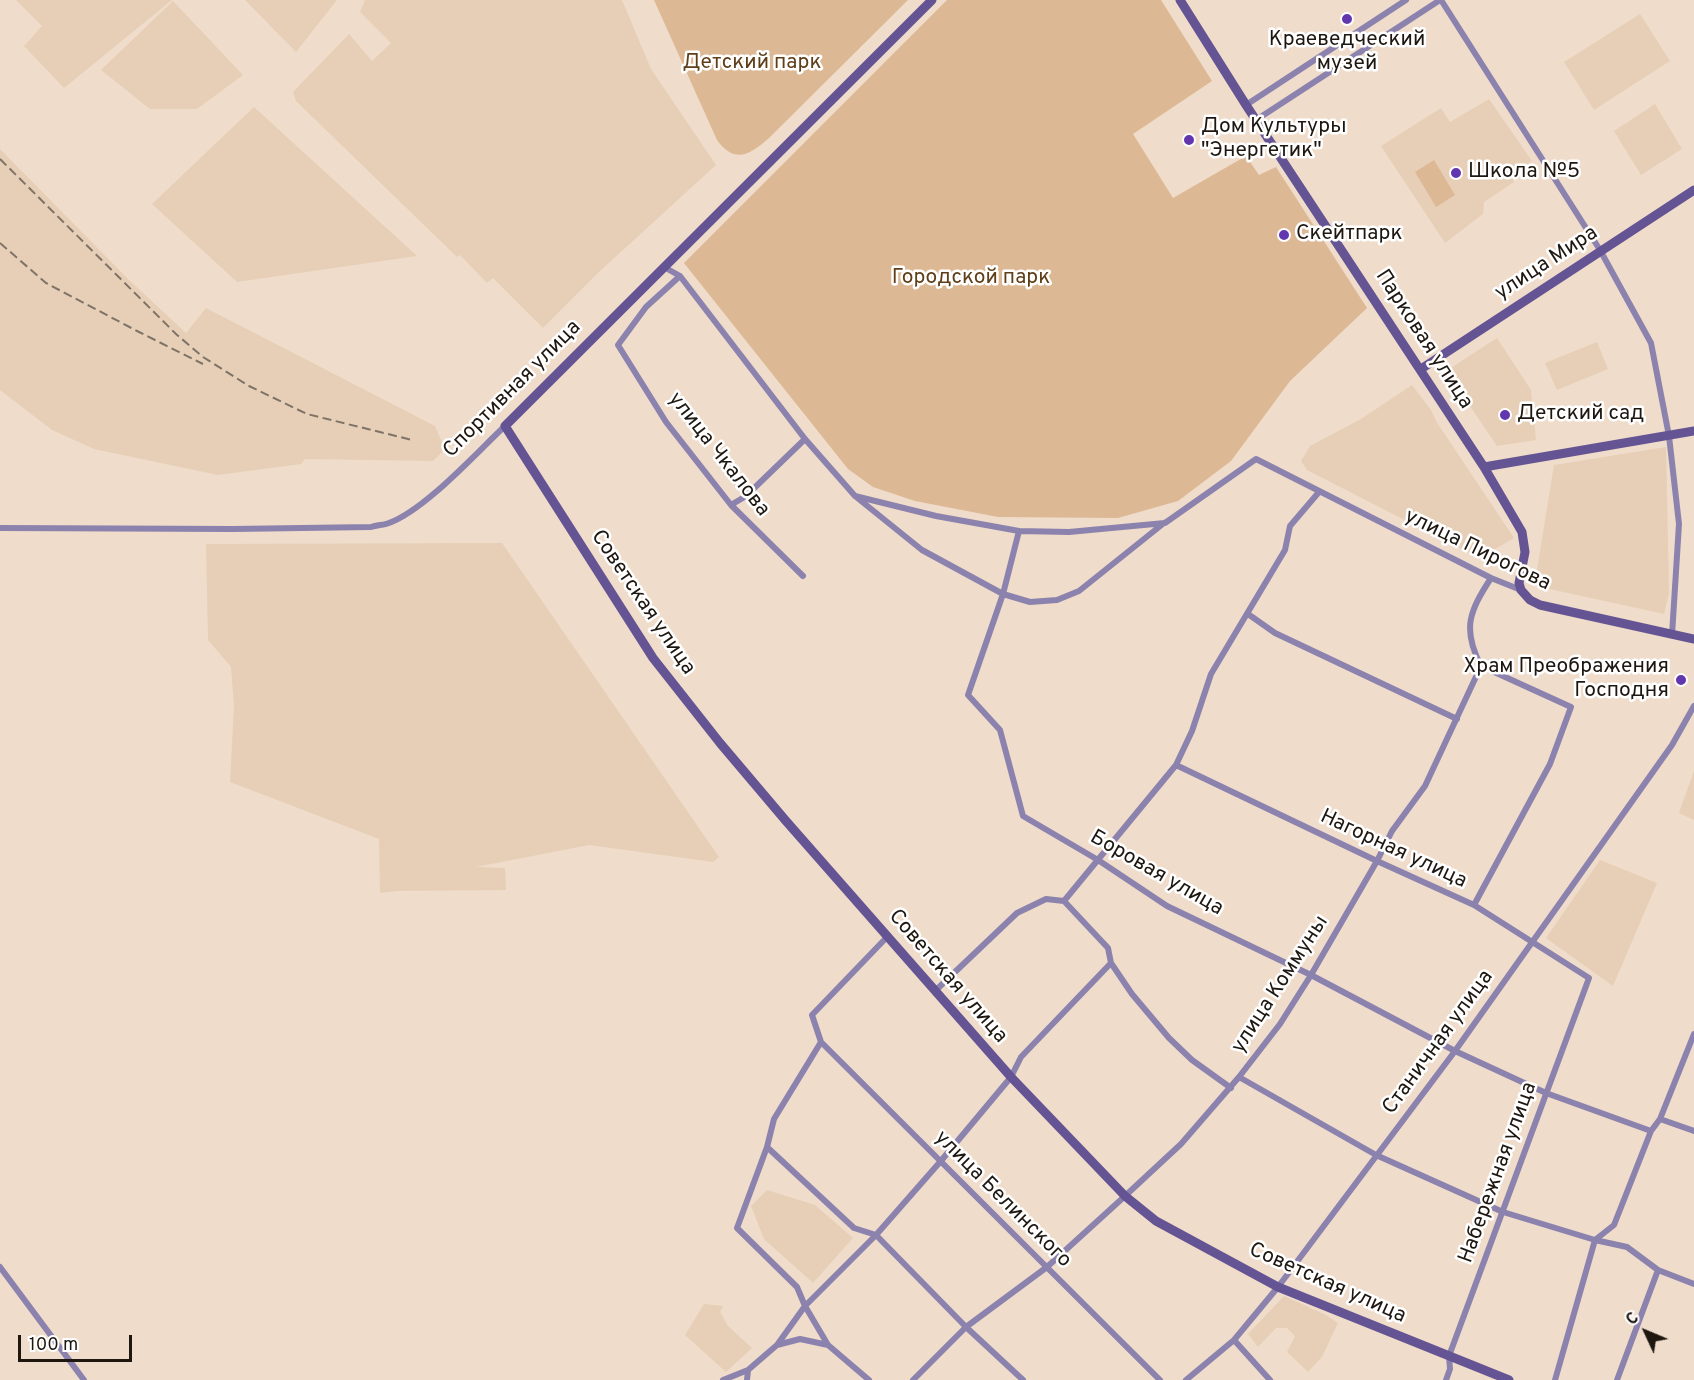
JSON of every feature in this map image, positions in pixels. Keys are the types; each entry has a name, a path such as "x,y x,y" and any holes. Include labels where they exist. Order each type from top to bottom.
{"street":[{"name":"Спортивная улица","path":"0,528 371,527 390,523 407,514 431,496 505,426 932,0"},
{"name":"Парковая улица","path":"1180,0 1246,105 1484,467 1522,532 1525,552 1521,590"},
{"path":"1246,105 1406,0"},
{"path":"1256,120 1440,0 1600,250 1651,343 1669,436 1679,524 1672,635"},
{"name":"улица Мира","path":"1420,369 1694,190"},
{"path":"664,267 680,276 805,439 855,496 922,550 1003,594 1030,602 1057,600 1079,591 1165,523"},
{"name":"улица Чкалова","path":"680,276 646,307 618,345 666,422 731,505 803,576"},
{"name":"Советская улица","path":"505,426 653,658 778,812 887,937 1011,1077 1125,1196 1156,1221 1278,1287 1509,1380"},
{"path":"1484,467 1694,431"},
{"path":"731,505 746,496 805,439"},
{"name":"улица Пирогова","path":"1165,523 1256,459 1491,578 1521,590 1530,600 1540,605 1694,639"},
{"path":"1064,901 1176,765 1192,731 1211,674 1285,550 1290,526 1319,492"},
{"path":"855,496 936,516 1019,531 1069,532 1165,523"},
{"name":"Боровая улица","path":"1019,531 1003,594 968,695 1000,730 1023,816 1098,860 1167,906 1311,975 1455,1051 1546,1093 1652,1131"},
{"path":"1474,905 1550,764 1571,707 1481,666 1470,642 1469,632 1471,617 1479,597 1491,578"},
{"path":"1248,614 1275,633 1457,719"},
{"name":"улица Коммуны","path":"913,1380 966,1327 1047,1268 1181,1144 1231,1088 1280,1024 1311,975 1392,831 1425,786 1481,666"},
{"name":"Станичная улица","path":"1186,1380 1234,1340 1278,1287 1455,1051 1672,745 1694,706"},
{"name":"Нагорная улица","path":"1176,765 1474,905 1589,978"},
{"path":"935,991 1017,913 1046,899 1064,901 1108,948 1111,963 1132,994 1169,1038 1192,1060 1231,1088"},
{"path":"869,1380 828,1345 796,1287 737,1228 767,1147 774,1119 821,1042 812,1015 887,937"},
{"path":"723,1380 748,1370 777,1345 805,1306 876,1235 940,1162 1011,1077 1021,1057 1111,963"},
{"name":"Набережная улица","path":"1446,1380 1450,1370 1449,1356 1589,978"},
{"path":"1555,1380 1595,1240 1614,1225 1694,1034"},
{"name":"улица Белинского","path":"821,1042 1160,1380"},
{"path":"1239,1077 1376,1155 1503,1212 1595,1240 1628,1247 1658,1270 1694,1284"},
{"path":"1659,1119 1694,1131"},
{"path":"767,1147 854,1228 876,1235 966,1327 1023,1380"},
{"path":"0,1267 84,1380"},
{"path":"1617,1380 1658,1270"},
{"path":"777,1345 800,1339 828,1345"},
{"path":"1234,1340 1270,1380"},
{"path":"747,1380 748,1370"}],"shaded area":[{"path":"16,0 172,0 64,88 24,46 42,26"},
{"path":"245,0 337,0 296,52"},
{"path":"365,0 622,0 651,69 716,165 599,272 543,328 493,278 487,283 460,255 457,257 296,101 293,92 349,34 372,61 391,43 360,12"},
{"path":"173,1 243,75 197,109 150,109 101,70"},
{"path":"1640,14 1670,61 1594,110 1564,62"},
{"name":"Школа №5","path":"1489,99 1532,161 1510,174 1514,182 1484,202 1483,214 1445,243 1381,146 1441,108 1450,122"},
{"path":"1655,104 1682,149 1641,175 1614,131"},
{"path":"254,107 417,256 237,282 152,204"},
{"path":"0,149 128,279 186,333 206,308 435,426 445,449 433,461 305,459 301,464 218,475 94,449 52,430 0,390"},
{"name":"Детский сад","path":"1497,338 1531,390 1536,440 1497,446 1446,371"},
{"path":"1597,342 1608,369 1557,390 1545,363"},
{"path":"1412,385 1431,410 1514,538 1490,552 1469,553 1307,470 1301,461 1310,446 1361,419"},
{"path":"1666,447 1669,593 1664,614 1536,586 1554,465"},
{"path":"502,543 719,857 713,862 589,845 476,867 505,868 506,890 380,893 379,839 230,782 234,706 231,667 208,640 206,544"},
{"path":"1694,771 1694,820 1679,813"},
{"path":"1600,860 1657,883 1613,986 1546,938"},
{"path":"767,1190 815,1205 853,1238 813,1283 764,1239 751,1206"},
{"path":"1284,1296 1338,1323 1322,1357 1308,1372 1287,1352 1295,1336 1287,1328 1276,1328 1258,1347 1248,1334"},
{"path":"704,1304 723,1306 720,1312 728,1326 752,1348 726,1372 685,1335"}],"green space":[{"name":"Детский парк","path":"654,0 908,0 769,138 756,149 737,155 724,148 717,140"},
{"name":"Городской парк","path":"947,0 1161,0 1212,81 1133,134 1173,198 1246,156 1259,175 1276,167 1367,308 1290,381 1231,461 1178,501 1118,518 998,517 915,501 873,487 848,469 684,263"},
{"path":"1434,160 1455,195 1436,207 1415,172"}],"railway":[{"path":"0,159 176,334 203,357 249,386 307,414 412,440"},
{"path":"0,243 46,283 203,364"}],"place":[{"name":"Краеведческий музей","path":"1347,19"},
{"name":"Дом Культуры \"Энергетик\"","path":"1189,140"},
{"name":"Школа №5","path":"1456,173"},
{"name":"Скейтпарк","path":"1284,235"},
{"name":"Детский сад","path":"1505,415"},
{"name":"Храм Преображения Господня","path":"1681,680"}]}
